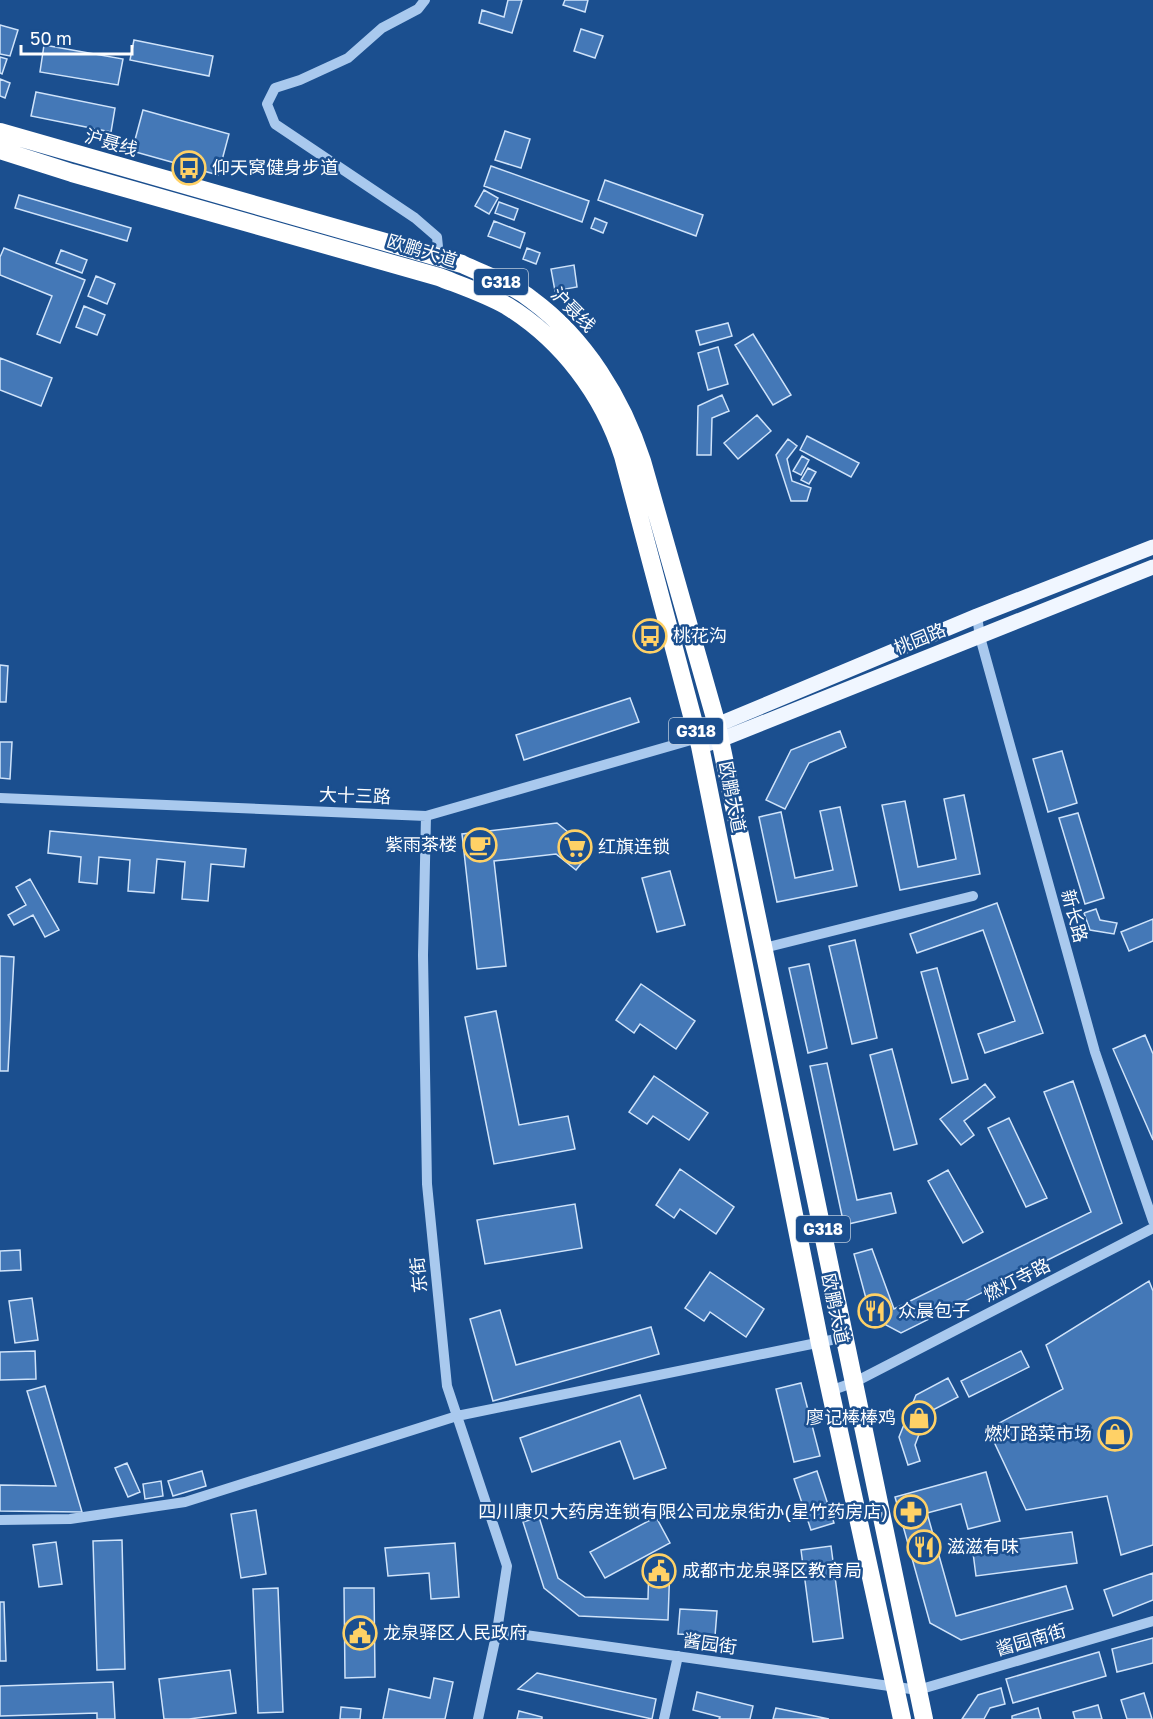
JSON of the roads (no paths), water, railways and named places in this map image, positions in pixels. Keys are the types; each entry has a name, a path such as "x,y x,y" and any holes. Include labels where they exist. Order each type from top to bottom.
{"highway":[{"name":"沪聂线","path":"0,132 439,257 497,280 531,298 555,319 581,348 621,407 634,436 719,733"},
{"name":"欧鹏大道","path":"0,150 72,173 439,277 474,290 506,306 540,329 577,369 614,426 698,738 820,1344 902,1719"},
{"name":"欧鹏大道","path":"719,733 924,1719"}],"main road":[{"path":"719,733 977,616 1153,547"},
{"name":"桃园路","path":"698,738 719,733 980,637 1153,567"}],"street":[{"path":"425,0 418,9 382,28 348,58 300,80 275,88 267,104 275,124 415,218 437,237 439,257"},
{"name":"新长路","path":"977,616 980,637 1095,1052 1153,1221"},
{"name":"大十三路","path":"0,798 426,816 698,738"},
{"name":"东街","path":"426,816 423,955 427,1184 447,1386 507,1566 497,1631 478,1719"},
{"path":"764,948 973,896"},
{"name":"燃灯寺路","path":"831,1391 855,1382 1153,1228"},
{"path":"0,1520 70,1518 185,1502 457,1416 846,1337"},
{"name":"酱园南街","path":"918,1690 1153,1621"},
{"name":"酱园街","path":"497,1631 918,1690"},
{"path":"664,1719 678,1656"}],"place":[{"name":"仰天窝健身步道","path":"189,168"},
{"name":"桃花沟","path":"650,636"},
{"name":"紫雨茶楼","path":"480,845"},
{"name":"红旗连锁","path":"575,847"},
{"name":"众晨包子","path":"875,1311"},
{"name":"廖记棒棒鸡","path":"919,1418"},
{"name":"燃灯路菜市场","path":"1115,1434"},
{"name":"四川康贝大药房连锁有限公司龙泉街办(星竹药房店)","path":"911,1512"},
{"name":"滋滋有味","path":"924,1547"},
{"name":"成都市龙泉驿区教育局","path":"659,1571"},
{"name":"龙泉驿区人民政府","path":"360,1633"}]}
